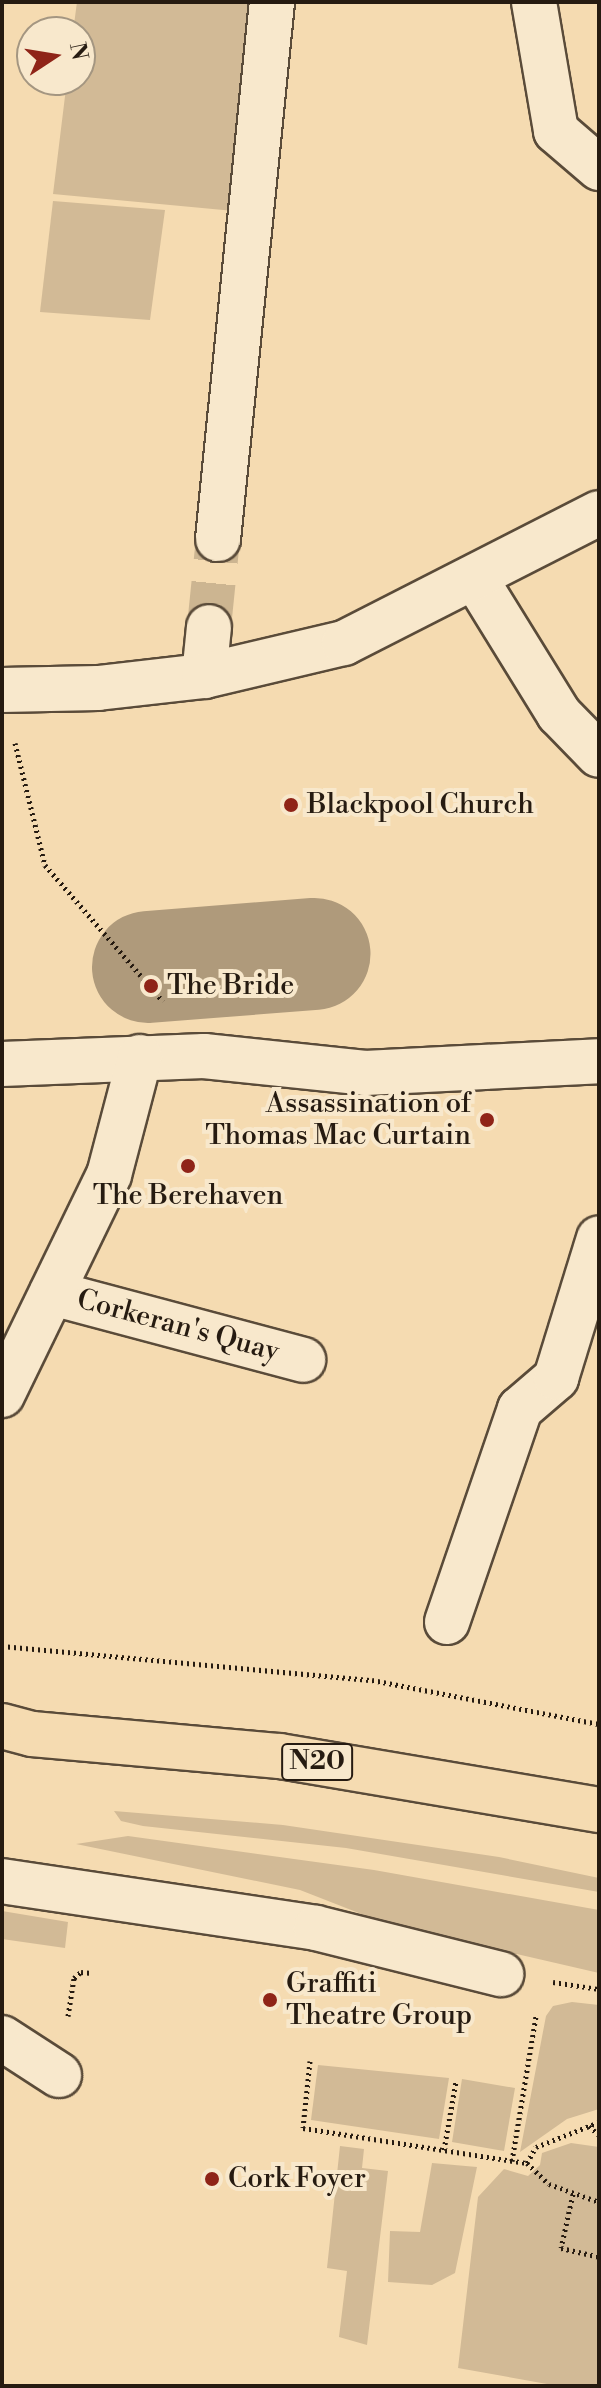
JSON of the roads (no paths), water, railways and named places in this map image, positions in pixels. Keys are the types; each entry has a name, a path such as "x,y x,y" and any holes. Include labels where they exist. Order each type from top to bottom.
{"highway":[{"name":"N20","path":"12,1733 280,1756 599,1810"}],"street":[{"path":"218,539 272,2"},
{"path":"534,2 556,131 599,168"},
{"path":"2,690 98,688 204,676 344,643 599,513"},
{"path":"475,578 559,714 599,755"},
{"path":"204,676 209,627"},
{"path":"2,1064 204,1056 365,1073 599,1061"},
{"name":"Corkeran's Quay","path":"2,1395 109,1175 140,1057"},
{"path":"447,1622 520,1409 556,1378 599,1238"},
{"name":"Corkeran's Quay","path":"52,1293 303,1360"},
{"path":"2,1881 316,1928 501,1974"},
{"path":"2,2038 59,2075"}],"waterway":[{"path":"148,967 314,954"}],"tunnel":[{"path":"209,627 218,539"}],"place":[{"name":"Blackpool Church","path":"291,805"},
{"name":"The Bride","path":"151,986"},
{"name":"Assassination of Thomas Mac Curtain","path":"487,1120"},
{"name":"The Berehaven","path":"188,1166"},
{"name":"Graffiti Theatre Group","path":"270,2000"},
{"name":"Cork Foyer","path":"212,2179"}]}
